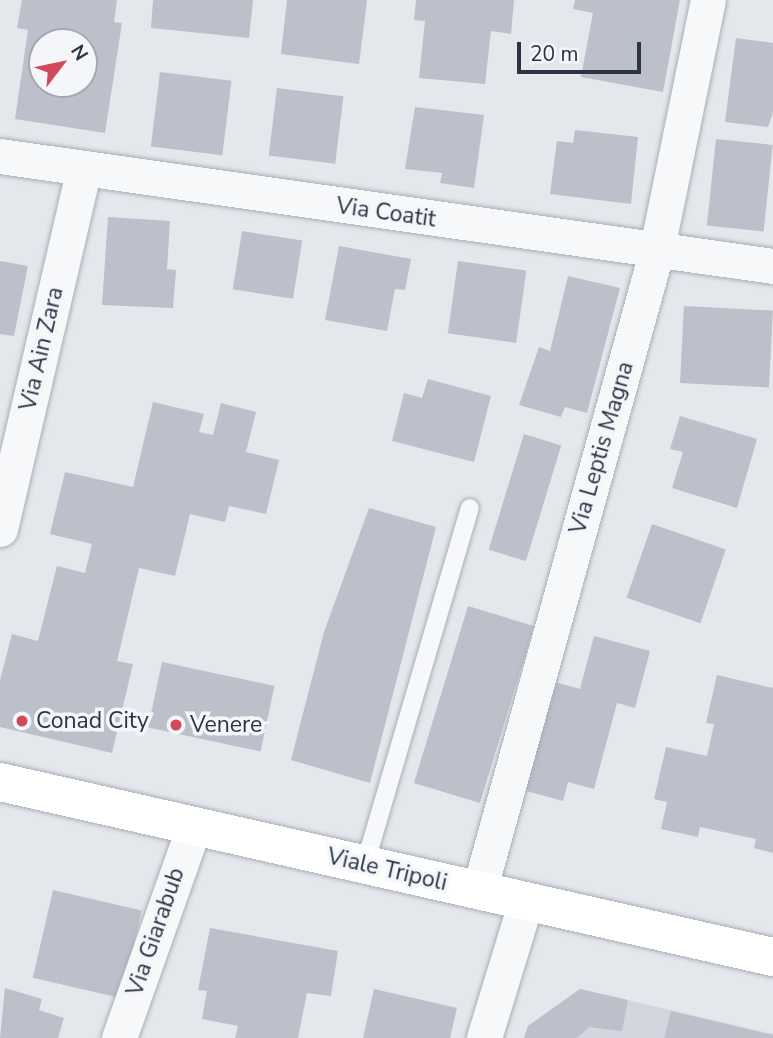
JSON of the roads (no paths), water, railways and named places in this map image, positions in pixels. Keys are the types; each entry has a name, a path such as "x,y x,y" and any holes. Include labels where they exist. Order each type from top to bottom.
{"street":[{"name":"Via Leptis Magna","path":"479,891 656,253 708,0"},
{"name":"Via Coatit","path":"0,156 656,253 773,266"},
{"name":"Via Ain Zara","path":"0,529 84,169"},
{"name":"Viale Tripoli","path":"0,782 773,957"},
{"name":"Via Giarabub","path":"119,1038 194,826"},
{"path":"484,1038 502,990 526,901"}],"lane":[{"path":"365,864 470,508"}],"place":[{"name":"Conad City","path":"22,721"},
{"name":"Venere","path":"176,725"}]}
